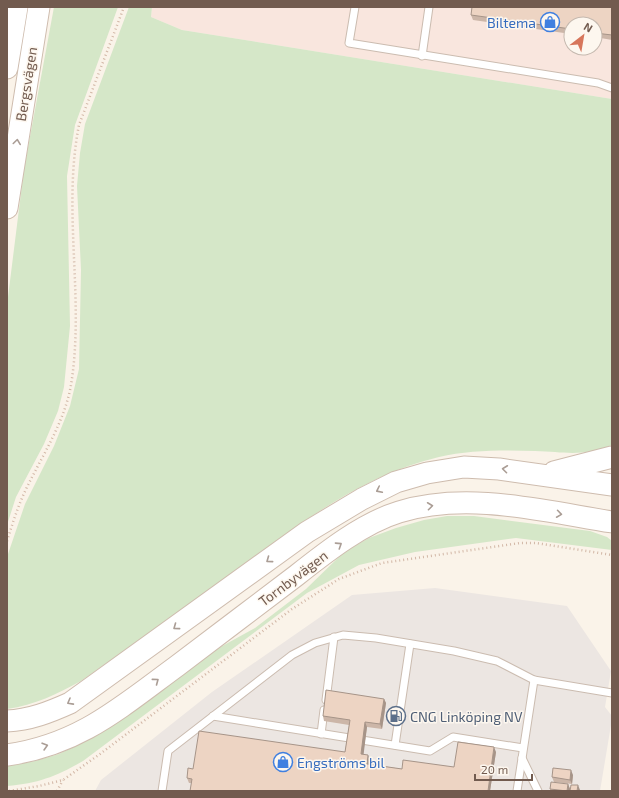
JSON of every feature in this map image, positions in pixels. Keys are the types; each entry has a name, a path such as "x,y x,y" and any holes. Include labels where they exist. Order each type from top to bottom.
{"main road":[{"name":"Bergsvägen","path":"7,68 17,7"},
{"name":"Bergsvägen","path":"7,208 39,7"},
{"path":"544,474 612,457"},
{"name":"Tornbyvägen","path":"7,721 46,714 70,703 307,532 362,499 396,482 427,473 464,467 544,474 612,485"},
{"name":"Tornbyvägen","path":"7,755 47,746 96,725 324,554 367,526 398,512 425,506 458,503 491,504 612,522"}],"lane":[{"path":"355,7 350,43 422,56 598,83 612,88"},
{"path":"422,56 429,7"},
{"path":"598,83 612,82"},
{"path":"162,791 168,751 292,655 315,643 343,635 410,644 497,661 534,680 612,693"},
{"path":"321,734 334,638"},
{"path":"395,745 410,644"},
{"path":"517,791 534,680"},
{"path":"213,716 430,750 452,737 523,748"},
{"path":"522,758 538,791"}],"path":[{"path":"7,541 28,486 55,431 71,386 74,361 76,281 72,188 75,145 79,125 124,7"},
{"path":"57,791 62,780"}],"shaded area":[{"path":"152,7 612,7 612,99 182,30 151,17"},
{"path":"435,588 567,606 611,671 605,707 612,716 612,719 600,791 95,791 101,780 212,692 352,595"}],"green space":[{"path":"54,7 118,7 75,125 67,176 70,326 64,387 58,411 44,444 16,497 7,525 7,305 24,169"},
{"path":"129,7 152,7 151,17 182,30 612,99 612,445 592,451 574,453 486,451 462,453 439,457 382,477 355,490 303,522 81,681 46,698 27,705 7,709 7,557 25,504 54,446 70,406 79,369 81,270 77,186 80,153 85,124"},
{"path":"447,516 474,516 590,531 607,537 612,541 612,550 516,538 415,552 359,565 307,593 83,761 64,771 38,781 7,786 7,766 35,761 59,754 85,741 215,650 255,628 306,589 344,552 369,538 396,528 424,520"}],"building":[{"name":"Biltema","path":"472,7 612,7 612,35 603,34 603,16 563,16 563,28 471,15"},
{"name":"Engströms bil","path":"326,690 384,699 380,724 365,722 361,754 368,755 367,764 402,769 403,760 454,767 458,742 494,747 488,791 190,791 192,779 187,778 188,768 193,769 199,731 345,752 350,720 323,716"},
{"path":"553,768 571,770 570,780 552,777"},
{"path":"551,782 568,784 567,791 550,789"},
{"path":"571,785 578,785 577,791 570,791"}],"place":[{"name":"Biltema","path":"550,22"},
{"name":"CNG Linköping NV","path":"396,716"},
{"name":"Engströms bil","path":"283,762"}]}
